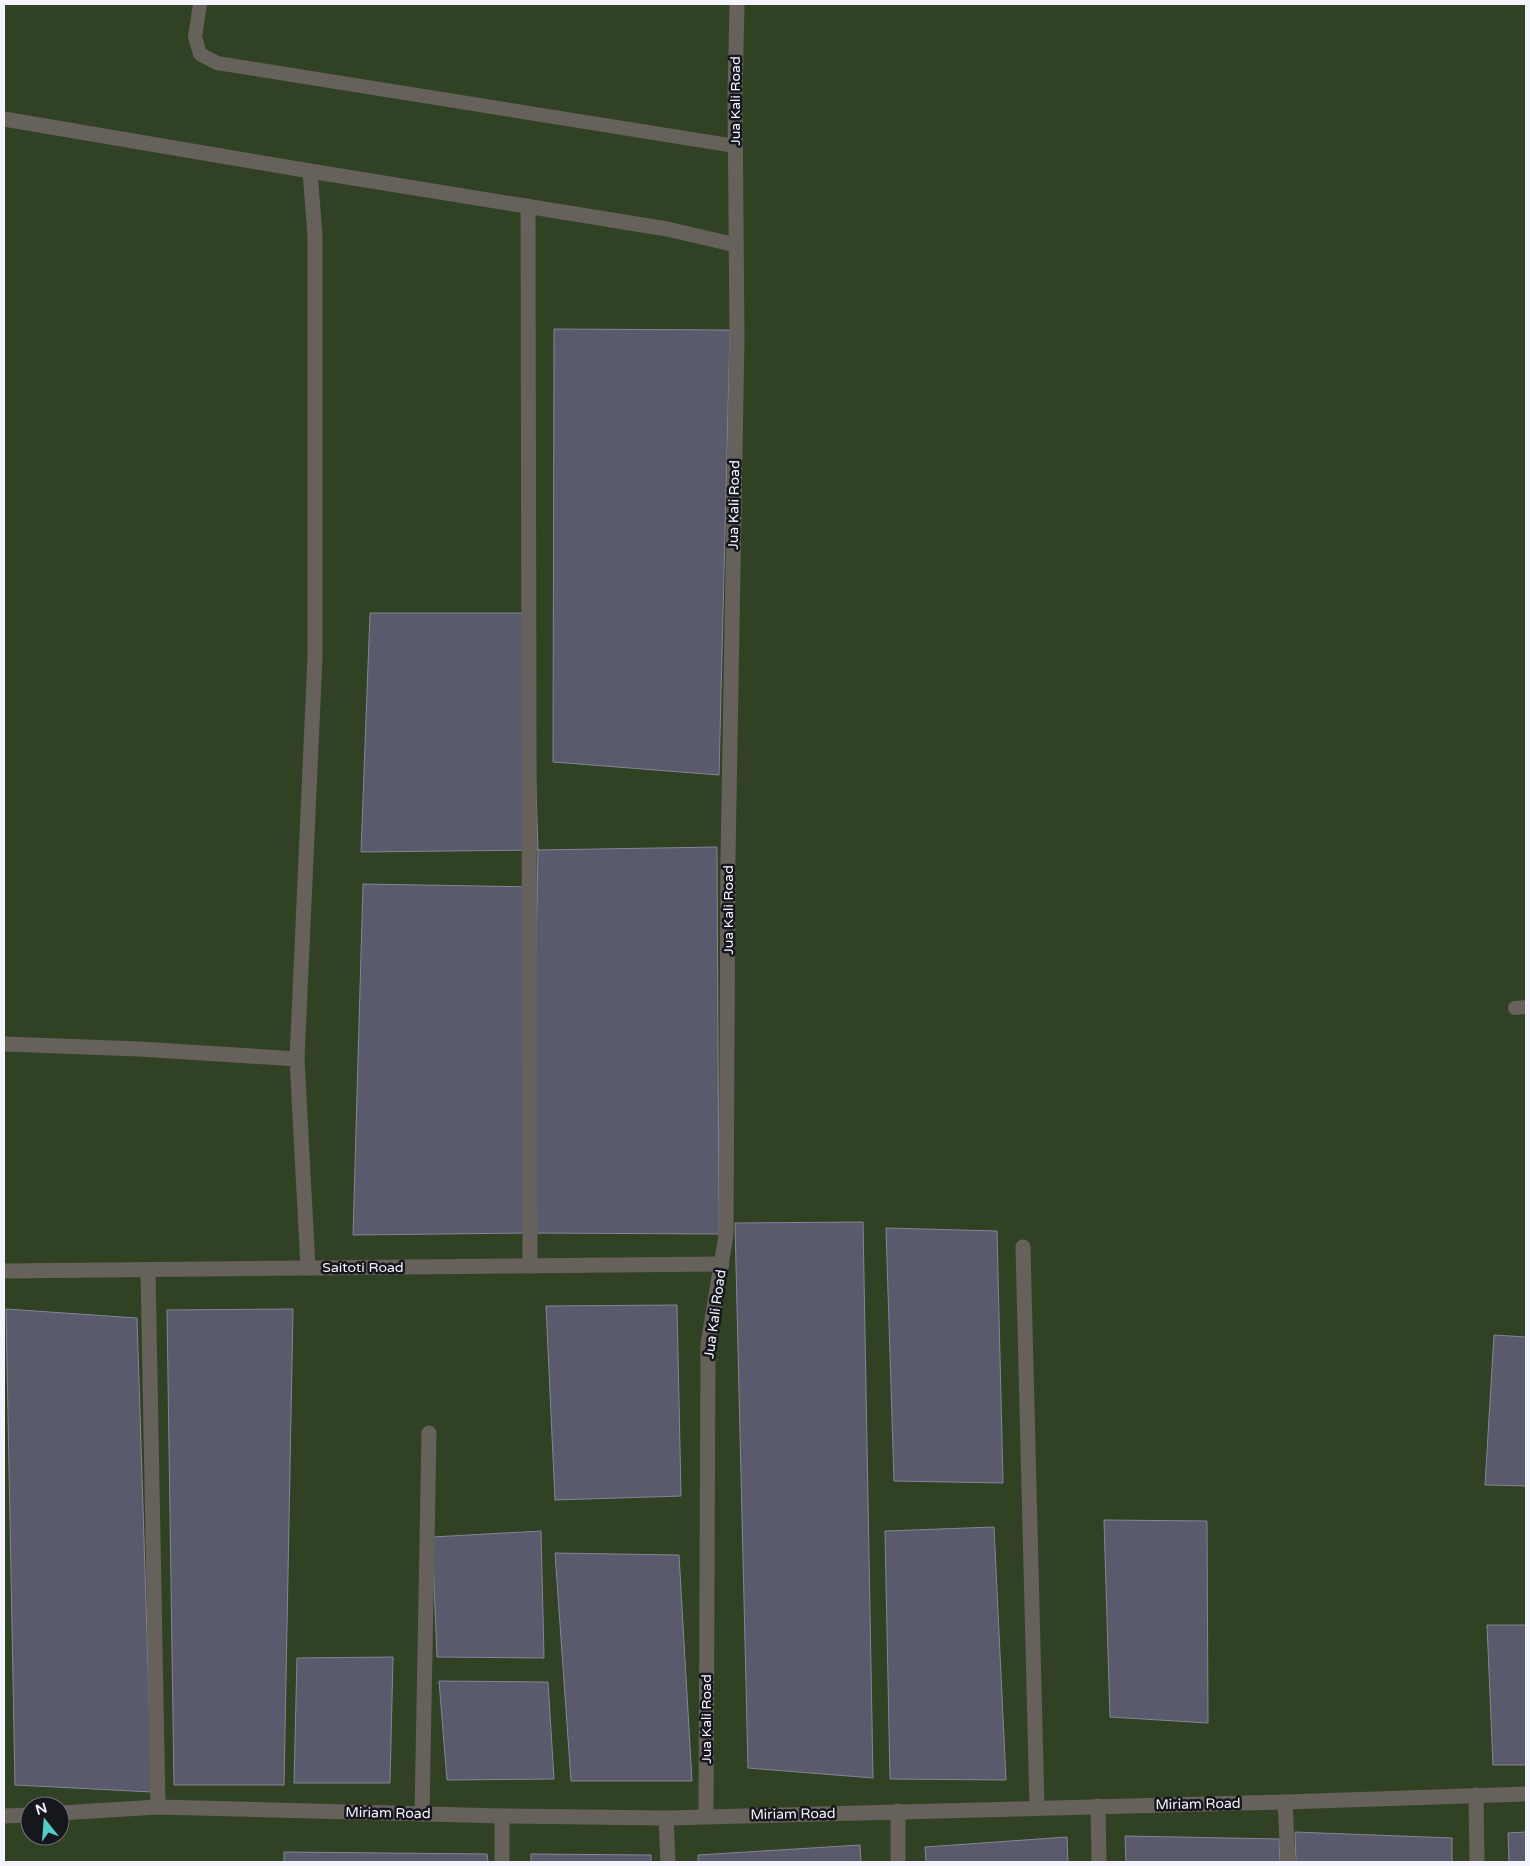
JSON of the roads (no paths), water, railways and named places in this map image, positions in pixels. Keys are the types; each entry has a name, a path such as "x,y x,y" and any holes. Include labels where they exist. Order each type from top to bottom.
{"street":[{"name":"Jua Kali Road","path":"706,1816 708,1344 726,1235 728,858 737,348 735,146 737,4"},
{"path":"4,119 310,172 667,229 736,245"},
{"path":"308,1268 297,1059 315,657 315,236 310,172"},
{"path":"528,206 530,1266"},
{"path":"4,1044 140,1049 297,1059"},
{"path":"1024,1247 1037,1807"},
{"name":"Saitoti Road","path":"4,1271 722,1264"},
{"path":"148,1270 158,1807"},
{"path":"422,1814 429,1433"},
{"name":"Miriam Road","path":"70,1812 158,1807 502,1816 666,1818 1526,1794"},
{"path":"1476,1795 1477,1862"},
{"path":"1285,1802 1288,1862"},
{"path":"1098,1806 1099,1862"},
{"path":"898,1811 898,1862"},
{"path":"4,1816 20,1815"},
{"path":"502,1816 502,1862"},
{"path":"666,1818 668,1862"}],"lane":[{"path":"200,4 195,37 200,54 217,63 735,146"}]}
